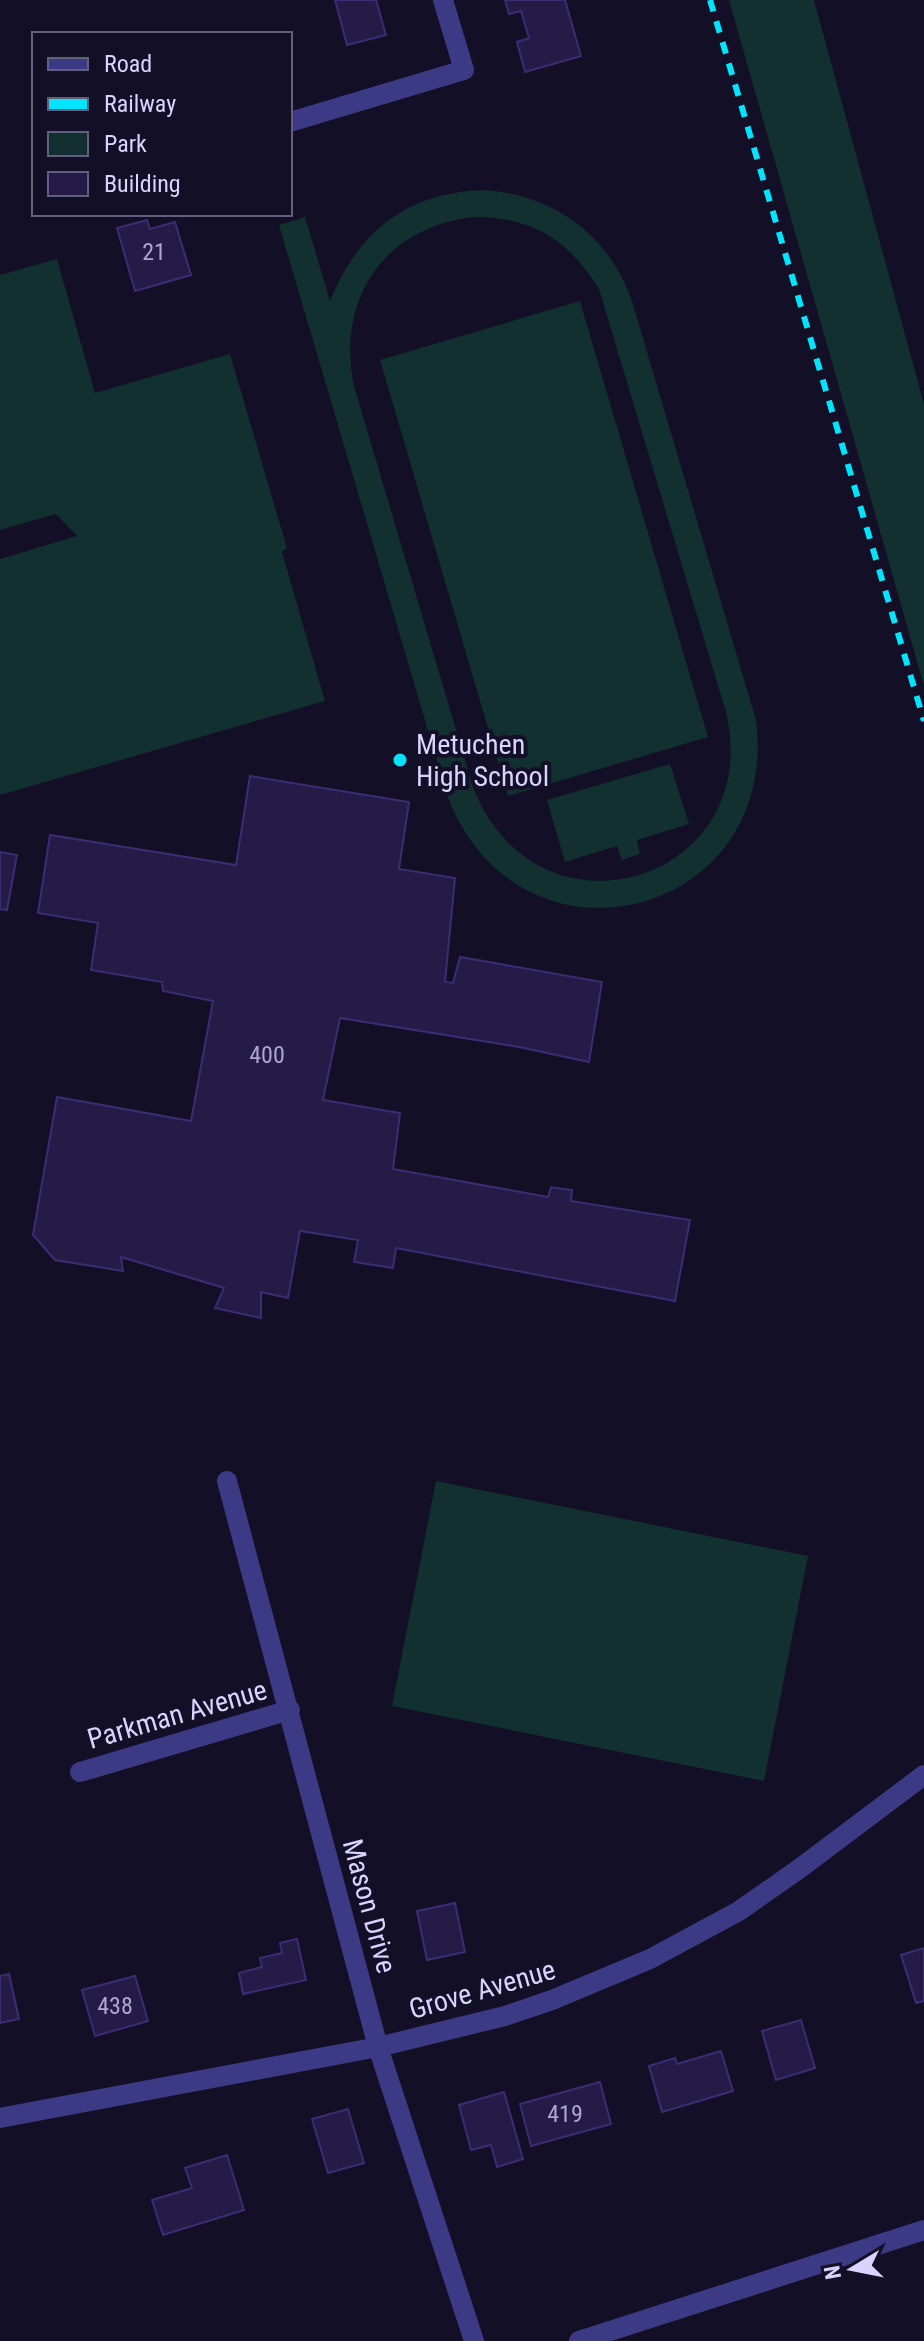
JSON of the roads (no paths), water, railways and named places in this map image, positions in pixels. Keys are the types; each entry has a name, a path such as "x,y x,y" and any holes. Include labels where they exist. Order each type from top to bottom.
{"street":[{"path":"292,121 464,70 443,0"},
{"name":"Mason Drive","path":"227,1481 378,2047 474,2341"},
{"name":"Parkman Avenue","path":"80,1772 290,1710"},
{"name":"Grove Avenue","path":"0,2118 378,2047 505,2016 588,1986 675,1947 739,1911 924,1775"},
{"path":"579,2341 924,2230"}],"railway":[{"path":"710,0 924,721"}],"place":[{"name":"Metuchen High School","path":"400,760"}]}
